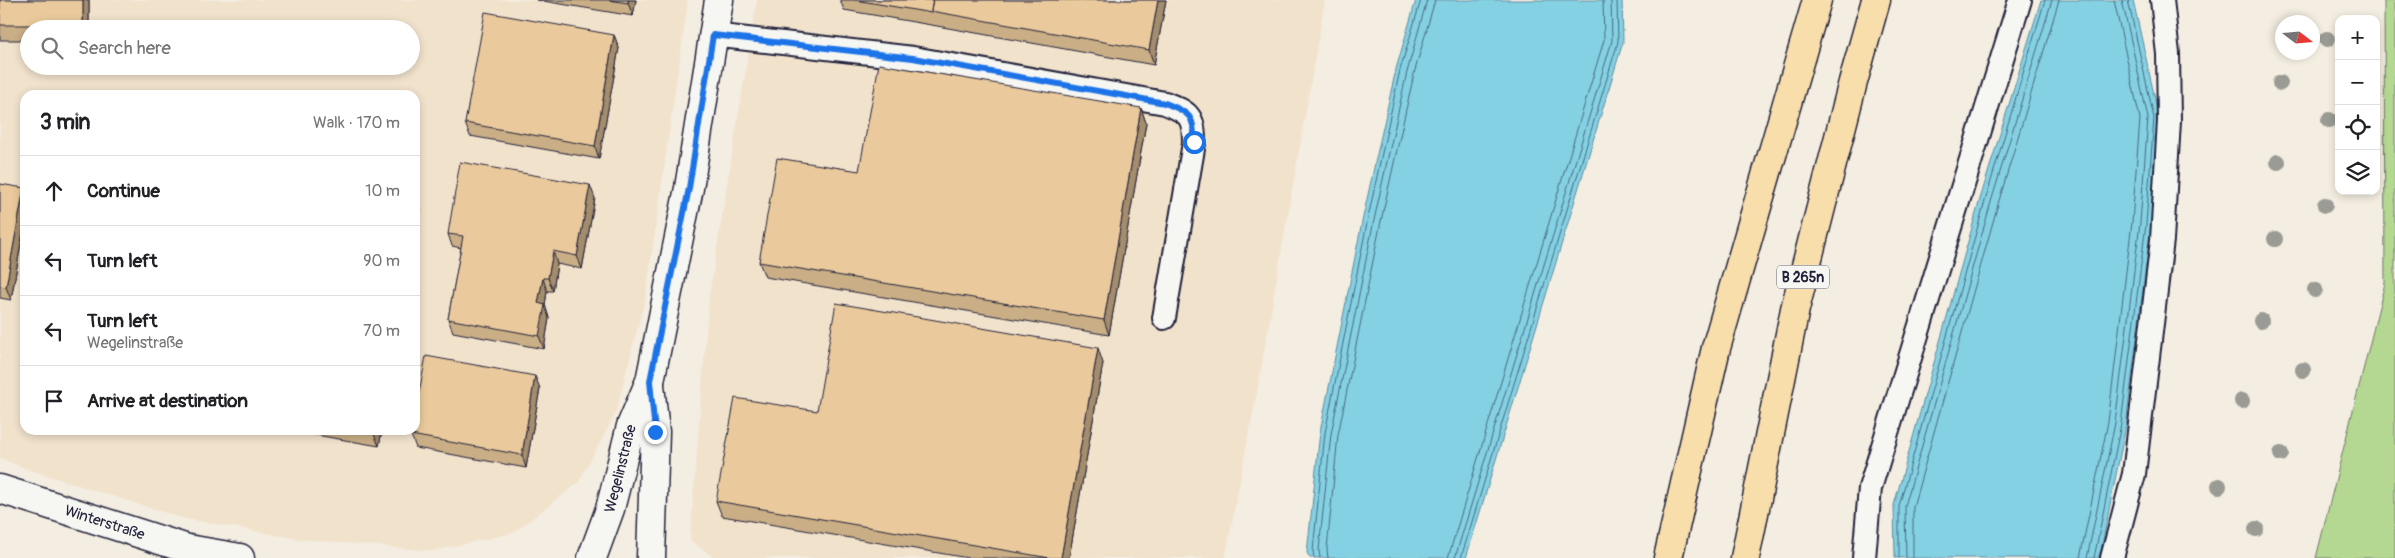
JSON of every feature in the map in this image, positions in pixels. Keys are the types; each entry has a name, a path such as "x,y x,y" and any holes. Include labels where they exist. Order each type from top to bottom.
{"main road":[{"path":"1668,558 1716,348 1817,0"},
{"name":"B 265n","path":"1745,558 1795,309 1876,0"}],"street":[{"name":"Wegelinstraße","path":"592,558 610,508 631,426 650,381 689,188 719,0"},
{"name":"Wegelinstraße","path":"650,381 655,432 651,558"},
{"name":"Winterstraße","path":"0,489 188,549 240,558"}],"lane":[{"path":"1864,558 1870,488 2020,0"},
{"path":"2112,558 2134,474 2162,240 2169,121 2168,54 2162,0"},
{"path":"713,35 913,58 1165,103 1185,111 1194,125 1194,142 1164,318"}],"shaded area":[{"path":"0,0 688,0 646,295 615,415 578,483 513,533 433,551 299,539 182,518 27,469 0,458"},
{"path":"757,0 1325,0 1258,387 1225,558 715,558 690,540 709,297"}],"green space":[{"path":"2384,0 2395,0 2395,558 2316,558 2385,283"}],"water":[{"path":"1416,0 1622,0 1623,42 1466,558 1310,558 1307,553 1320,432 1363,217 1396,69"},
{"path":"2041,0 2133,0 2159,117 2151,224 2126,425 2101,550 2098,558 1895,558 1894,505 1980,199"}],"building":[{"path":"0,0 83,0 83,20 20,20 20,25 0,25"},
{"path":"609,0 628,0 628,3"},
{"path":"855,0 933,0 932,13"},
{"path":"933,0 1158,0 1149,50 931,11"},
{"path":"485,12 614,35 595,146 465,123"},
{"path":"879,64 1141,108 1104,320 759,262 777,158 859,171"},
{"path":"460,162 590,185 577,256 553,251 548,278 543,278 538,303 545,305 539,336 448,319 463,236 448,234"},
{"path":"0,184 20,187 20,210 6,287 0,286"},
{"path":"836,303 1098,348 1061,558 1050,558 716,501 735,398 817,411"},
{"path":"426,356 535,376 522,455 411,435 420,435 420,388"}],"route":[{"path":"655,432 650,381 689,188 713,35 913,58 1165,103 1185,111 1194,125 1194,142"}]}
